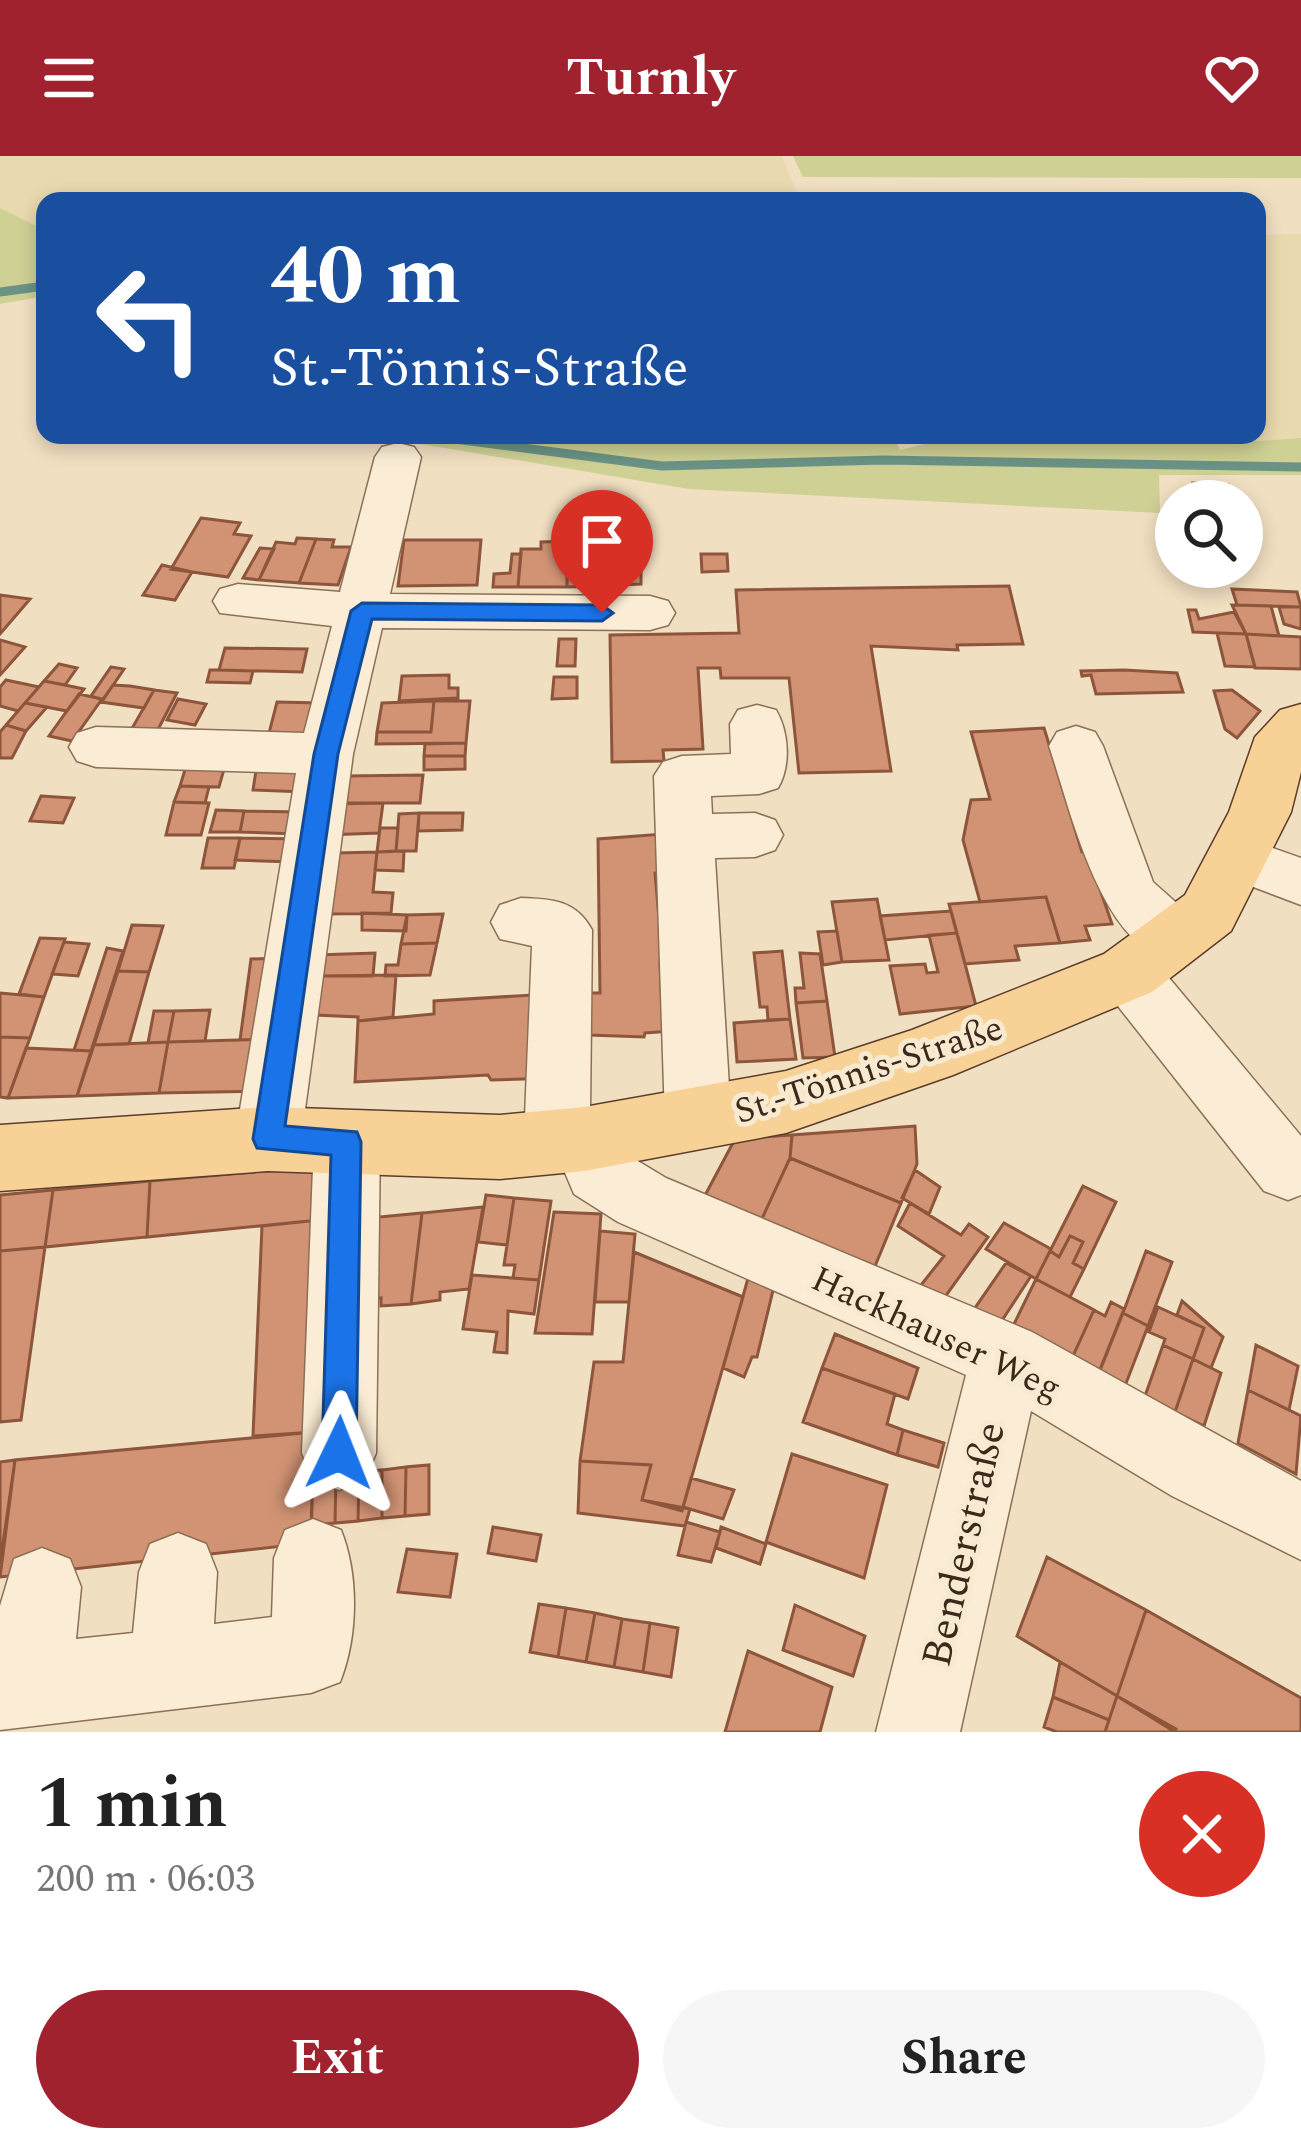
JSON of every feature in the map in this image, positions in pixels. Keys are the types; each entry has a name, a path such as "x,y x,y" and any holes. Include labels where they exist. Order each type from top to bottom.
{"main road":[{"name":"St.-Tönnis-Straße","path":"0,1158 268,1139 500,1147 571,1140 786,1102 928,1054 1153,956 1208,913 1260,812 1276,753 1301,725"}],"street":[{"path":"268,1139 326,754 398,458"},
{"path":"238,601 362,611 650,614"},
{"path":"698,1119 682,776 759,774 757,724"},
{"path":"1076,746 1153,956 1288,1170"},
{"path":"96,747 326,754"},
{"path":"685,837 755,835"},
{"path":"1239,858 1301,882"},
{"path":"521,922 552,923 562,930 571,1140"},
{"name":"Hackhauser Weg","path":"571,1140 598,1173 642,1201 1007,1357 1199,1469 1301,1522"},
{"path":"339,1453 346,1142"},
{"name":"Benderstraße","path":"918,1732 1007,1357"},
{"path":"42,1588 15,1687 311,1653 313,1558"},
{"path":"170,1669 178,1572"}],"shaded area":[{"path":"0,156 782,156 796,192 36,192 36,226 0,208"},
{"path":"1301,234 1301,438 1266,440 1266,235"}],"green space":[{"path":"793,156 1301,156 1301,178 803,177"},
{"path":"0,208 36,226 36,298 0,304"},
{"path":"1301,438 1301,475 1159,475 1155,513 689,489 421,444 897,444 900,450 925,444 1266,444"}],"building":[{"path":"201,518 240,523 234,534 251,536 228,577 171,569"},
{"path":"297,538 316,539 299,583 259,580 276,542 295,544"},
{"path":"316,539 334,540 332,547 351,547 338,585 299,583"},
{"path":"404,540 481,540 477,585 398,586"},
{"path":"568,541 567,587 518,587 521,549"},
{"path":"260,548 274,549 259,580 243,578"},
{"path":"567,549 597,549 596,560 614,560 615,586 567,587"},
{"path":"512,554 521,554 518,587 493,587 494,574 510,573"},
{"path":"701,554 727,554 728,571 702,572"},
{"path":"641,559 641,584 615,585 619,560"},
{"path":"162,565 192,572 175,600 143,595"},
{"path":"1009,586 1023,644 957,645 958,650 871,646 891,771 799,773 789,678 721,678 720,668 698,668 703,749 663,750 664,761 612,762 610,635 739,633 736,590"},
{"path":"1232,589 1297,592 1301,607 1237,605"},
{"path":"0,595 30,599 0,634"},
{"path":"1232,605 1271,606 1279,636 1246,634"},
{"path":"1279,607 1301,607 1301,629 1284,624"},
{"path":"1188,610 1196,610 1199,619 1234,612 1246,634 1193,632"},
{"path":"1217,633 1246,634 1255,667 1225,666"},
{"path":"1246,634 1301,637 1301,669 1255,668"},
{"path":"559,639 576,639 575,666 557,666"},
{"path":"0,640 25,647 0,675"},
{"path":"225,648 307,649 302,672 219,670"},
{"path":"59,664 77,668 65,685 44,681"},
{"path":"111,667 124,669 103,700 91,696"},
{"path":"210,670 253,671 250,683 207,682"},
{"path":"1081,671 1177,673 1183,692 1096,694 1091,675 1082,676"},
{"path":"449,675 449,688 458,688 458,698 399,701 402,676"},
{"path":"554,677 577,677 577,698 552,699"},
{"path":"6,680 39,687 18,711 0,706 0,687"},
{"path":"44,681 84,689 67,711 25,703"},
{"path":"113,685 154,690 144,708 101,702"},
{"path":"154,690 177,693 152,741 127,737"},
{"path":"1232,690 1260,711 1237,738 1225,729 1214,691"},
{"path":"79,694 102,699 72,741 49,736"},
{"path":"178,699 206,704 195,725 167,720"},
{"path":"434,701 431,732 377,732 382,703"},
{"path":"434,701 470,701 466,743 376,744 377,732 431,732"},
{"path":"277,702 320,703 310,746 266,745"},
{"path":"25,703 47,707 26,731 6,725"},
{"path":"6,725 26,731 12,758 0,758 0,732"},
{"path":"1044,728 1082,852 1087,852 1112,924 1085,926 1090,940 1060,943 1046,897 980,902 963,840 971,800 990,799 971,732"},
{"path":"466,743 465,756 424,756 425,744"},
{"path":"424,756 465,756 465,769 424,770"},
{"path":"188,760 226,762 219,787 180,786"},
{"path":"257,764 308,765 304,792 253,790"},
{"path":"423,775 420,803 343,803 347,776"},
{"path":"180,786 209,787 205,803 174,802"},
{"path":"41,796 74,798 63,823 30,821"},
{"path":"174,802 209,803 201,835 166,835"},
{"path":"383,803 379,833 326,835 331,804"},
{"path":"216,810 244,811 240,832 210,832"},
{"path":"244,811 302,812 299,834 240,832"},
{"path":"419,813 463,813 462,830 418,831"},
{"path":"419,813 416,851 396,851 399,814"},
{"path":"380,828 398,828 396,851 377,852"},
{"path":"663,834 666,872 655,873 659,918 670,958 660,959 661,992 673,1031 645,1033 644,1037 589,1035 589,993 600,993 598,839"},
{"path":"208,838 240,838 234,868 202,868"},
{"path":"240,838 298,839 295,862 235,860"},
{"path":"404,851 403,871 375,870 377,852"},
{"path":"377,852 373,892 393,893 391,913 331,914 337,853"},
{"path":"1046,897 1060,943 1015,946 1019,960 965,964 949,904"},
{"path":"877,899 889,960 842,962 832,902"},
{"path":"951,911 957,933 885,940 880,916"},
{"path":"362,913 407,915 406,931 362,930"},
{"path":"443,914 437,943 401,944 407,915"},
{"path":"132,925 163,926 149,972 118,971"},
{"path":"837,931 842,962 823,965 818,932"},
{"path":"957,933 976,1006 900,1014 890,966 925,964 927,973 938,972 929,935"},
{"path":"40,938 65,939 44,997 19,994"},
{"path":"64,942 89,944 78,976 52,974"},
{"path":"437,943 430,975 385,976 386,965 398,965 401,944"},
{"path":"107,948 123,951 91,1051 74,1050"},
{"path":"782,951 790,1019 768,1020 767,1007 760,1007 754,953"},
{"path":"375,953 373,976 312,976 316,955"},
{"path":"800,953 820,954 827,1001 796,1003 795,988 804,988"},
{"path":"280,958 271,1039 240,1040 251,959"},
{"path":"118,971 149,972 129,1044 94,1045"},
{"path":"396,975 393,1017 358,1021 358,1017 316,1015 322,976"},
{"path":"0,993 44,997 30,1038 0,1037"},
{"path":"549,994 552,1078 491,1080 488,1075 355,1082 358,1021 434,1014 434,1001"},
{"path":"827,1001 835,1057 803,1058 796,1003"},
{"path":"210,1010 205,1041 168,1042 174,1011"},
{"path":"154,1011 174,1011 168,1042 148,1043"},
{"path":"790,1019 796,1059 737,1062 734,1023"},
{"path":"0,1037 30,1038 8,1098 0,1097"},
{"path":"271,1039 263,1091 159,1093 168,1042"},
{"path":"168,1042 159,1093 77,1096 94,1045"},
{"path":"26,1048 91,1051 77,1096 8,1098"},
{"path":"915,1126 917,1164 901,1203 790,1158 792,1135"},
{"path":"792,1135 790,1158 759,1225 702,1201 735,1139"},
{"path":"790,1158 901,1203 873,1271 759,1225"},
{"path":"320,1166 319,1220 147,1237 150,1181"},
{"path":"915,1170 940,1187 929,1214 902,1198"},
{"path":"150,1181 147,1237 45,1247 53,1190"},
{"path":"1083,1186 1116,1202 1084,1269 1073,1263 1083,1242 1070,1236 1059,1257 1050,1251"},
{"path":"53,1190 45,1247 0,1251 0,1195"},
{"path":"486,1195 514,1198 507,1245 478,1242"},
{"path":"514,1198 551,1201 539,1280 513,1278 515,1265 504,1265"},
{"path":"910,1203 961,1235 969,1224 988,1237 942,1301 921,1285 944,1256 898,1226"},
{"path":"483,1207 469,1289 440,1292 440,1300 411,1304 422,1213"},
{"path":"554,1212 601,1214 592,1334 535,1333"},
{"path":"422,1213 411,1304 381,1306 381,1298 354,1301 358,1219"},
{"path":"319,1220 314,1432 253,1436 262,1226"},
{"path":"1004,1223 1051,1249 1036,1279 986,1249"},
{"path":"600,1231 635,1234 629,1302 595,1302"},
{"path":"1070,1236 1083,1242 1073,1263 1084,1269 1070,1297 1036,1279 1050,1251 1059,1257"},
{"path":"45,1247 21,1420 0,1422 0,1251"},
{"path":"1146,1251 1172,1262 1148,1326 1123,1313"},
{"path":"634,1252 743,1297 682,1511 642,1500 651,1465 580,1461 594,1362 623,1362"},
{"path":"1006,1263 1031,1276 999,1325 975,1308"},
{"path":"750,1271 775,1282 757,1357 752,1357 744,1377 723,1368"},
{"path":"472,1275 539,1280 534,1314 508,1311 507,1353 494,1352 497,1332 463,1329"},
{"path":"1036,1279 1094,1310 1073,1356 1014,1324"},
{"path":"1182,1301 1223,1337 1211,1368 1193,1359 1204,1328 1177,1315"},
{"path":"1111,1302 1124,1309 1099,1372 1073,1356 1094,1310 1105,1316"},
{"path":"1158,1307 1204,1328 1193,1359 1163,1345 1165,1339 1149,1332"},
{"path":"1123,1313 1148,1326 1125,1386 1099,1373"},
{"path":"835,1334 918,1368 908,1399 822,1368"},
{"path":"1163,1345 1193,1359 1175,1412 1145,1396"},
{"path":"1256,1345 1298,1366 1289,1410 1248,1390"},
{"path":"1193,1359 1221,1373 1204,1426 1175,1412"},
{"path":"822,1368 895,1394 887,1424 903,1430 897,1455 803,1422"},
{"path":"1248,1390 1301,1416 1296,1474 1238,1443"},
{"path":"903,1430 944,1443 938,1467 897,1455"},
{"path":"314,1432 311,1543 0,1577 15,1460"},
{"path":"792,1454 887,1485 864,1578 766,1542"},
{"path":"15,1460 0,1564 0,1462"},
{"path":"580,1461 651,1465 642,1500 690,1509 685,1526 578,1513"},
{"path":"429,1465 429,1514 405,1516 406,1467"},
{"path":"406,1467 405,1516 382,1518 382,1470"},
{"path":"382,1470 382,1518 358,1521 359,1472"},
{"path":"359,1472 358,1521 335,1523 336,1474"},
{"path":"336,1474 335,1523 311,1525 313,1477"},
{"path":"691,1478 734,1490 723,1519 683,1507"},
{"path":"686,1522 720,1532 711,1562 678,1555"},
{"path":"493,1527 541,1535 536,1561 488,1553"},
{"path":"721,1527 766,1544 760,1564 716,1548"},
{"path":"407,1549 457,1554 450,1597 398,1592"},
{"path":"1047,1557 1146,1610 1117,1696 1017,1636"},
{"path":"539,1604 566,1608 558,1657 530,1652"},
{"path":"795,1605 865,1636 853,1676 783,1650"},
{"path":"566,1608 595,1613 586,1662 558,1657"},
{"path":"1146,1610 1301,1698 1301,1732 1175,1732 1117,1696"},
{"path":"595,1613 622,1619 614,1667 586,1662"},
{"path":"622,1619 650,1623 643,1672 614,1667"},
{"path":"650,1623 678,1628 671,1677 643,1672"},
{"path":"748,1651 832,1687 820,1732 725,1732"},
{"path":"1060,1662 1117,1696 1109,1720 1053,1697"},
{"path":"1117,1696 1176,1729 1175,1732 1105,1732"},
{"path":"1053,1697 1109,1720 1105,1732 1057,1732 1044,1727"}],"waterway":[{"path":"0,292 36,287"},
{"path":"493,444 662,466 883,460 1301,467"}],"route":[{"path":"339,1453 346,1142 268,1139 326,754 362,611 602,613"}]}
